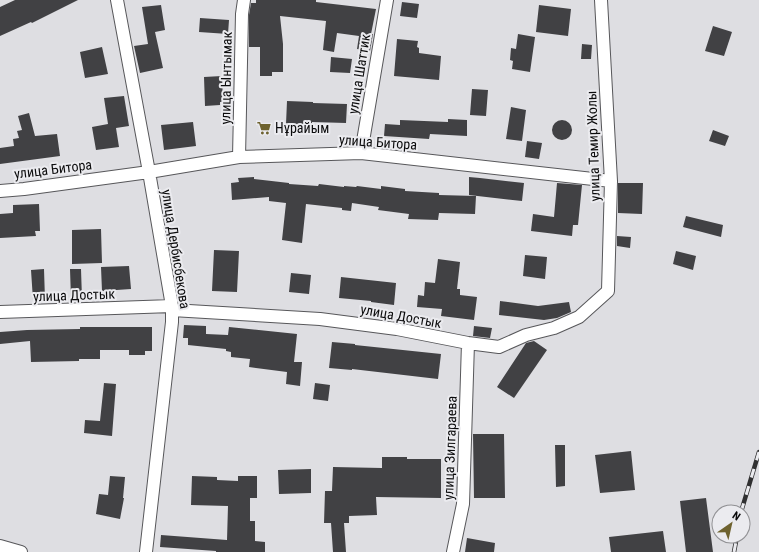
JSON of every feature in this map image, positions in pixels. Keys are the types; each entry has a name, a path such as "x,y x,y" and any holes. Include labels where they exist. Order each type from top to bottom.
{"street":[{"name":"улица Дербисбекова","path":"117,0 149,172 172,308 172,322 146,552"},
{"name":"улица Ынтымак","path":"239,157 242,14 244,0"},
{"name":"улица Шаттик","path":"362,153 387,0"},
{"name":"улица Темир Жолы","path":"601,0 611,182 608,291"},
{"name":"улица Битора","path":"0,191 149,172 239,157 362,153 611,182"},
{"name":"улица Достык","path":"0,312 172,308 320,319 397,329 468,343 500,347 526,335 554,328 579,317 608,291"},
{"name":"улица Зилгараева","path":"453,552 463,504 468,343"},
{"path":"0,546 21,552"}],"building":[{"path":"15,0 78,0 32,23 31,22 0,36 0,7"},
{"path":"256,0 316,0 316,2 376,9 371,34 373,34 370,51 357,49 359,36 337,33 334,52 323,50 326,21 280,16 283,44 283,72 272,72 272,76 260,76 260,47 249,47 249,15 251,3 256,3"},
{"path":"402,2 419,4 417,18 400,16"},
{"path":"161,5 165,30 155,32 163,68 140,73 134,46 148,44 142,7"},
{"path":"539,5 571,9 568,36 536,32"},
{"path":"200,18 229,20 228,34 199,32"},
{"path":"713,26 732,32 724,56 705,51"},
{"path":"518,34 535,37 530,72 512,69 513,61 510,60 511,48 516,49"},
{"path":"397,39 418,41 417,47 419,48 419,53 441,56 439,80 394,76"},
{"path":"582,44 592,45 591,59 581,59"},
{"path":"102,47 108,74 85,78 80,52"},
{"path":"331,57 352,59 350,73 330,72"},
{"path":"222,76 223,102 220,102 220,105 205,106 204,77"},
{"path":"472,89 488,90 486,116 470,115"},
{"path":"124,96 129,126 116,128 119,147 96,150 92,127 108,124 104,98"},
{"path":"287,101 347,104 346,123 312,122 312,126 286,124"},
{"path":"511,107 526,110 522,141 506,139"},
{"path":"29,113 35,136 57,134 60,156 0,164 0,148 14,146 13,139 19,138 17,131 22,130 18,116"},
{"path":"448,119 467,120 467,136 430,134 429,139 384,136 385,124 400,125 400,120 448,122"},
{"path":"562,120 569,123 572,130 569,137 562,140 555,137 552,130 555,123"},
{"path":"193,122 196,146 164,150 161,125"},
{"path":"713,130 729,136 725,146 709,141"},
{"path":"527,141 542,143 539,159 525,157"},
{"path":"254,177 254,179 289,184 318,186 319,184 344,187 357,186 381,189 381,186 405,189 405,191 439,193 439,195 476,196 475,214 439,213 438,220 408,219 409,214 378,210 379,207 352,203 351,211 342,210 342,208 306,204 302,243 282,240 286,203 269,201 269,197 232,200 231,183 239,182 238,178"},
{"path":"469,177 524,183 522,201 469,195"},
{"path":"557,183 582,185 578,225 573,225 572,236 531,231 533,214 554,217"},
{"path":"618,183 643,183 642,214 618,213"},
{"path":"39,204 40,231 35,231 36,236 0,238 0,214 13,213 13,205"},
{"path":"686,216 723,225 721,237 683,227"},
{"path":"101,229 102,263 72,264 72,230"},
{"path":"617,236 631,237 630,248 617,246"},
{"path":"214,250 239,251 237,292 212,291"},
{"path":"676,251 696,256 693,270 673,264"},
{"path":"525,255 547,257 545,279 523,276"},
{"path":"438,259 460,262 457,289 460,289 460,295 477,297 474,320 441,316 442,309 417,307 418,295 424,296 425,282 435,283"},
{"path":"129,266 131,289 102,291 101,267"},
{"path":"44,269 45,300 33,300 31,270"},
{"path":"70,269 81,269 82,299 71,299"},
{"path":"291,273 311,275 309,294 289,292"},
{"path":"341,277 396,283 394,305 339,298"},
{"path":"500,301 538,306 569,302 571,312 557,318 544,320 499,315"},
{"path":"184,325 206,326 206,334 228,335 229,327 297,334 294,362 302,362 300,386 286,384 287,372 249,367 250,359 231,357 231,352 226,351 226,349 188,345 188,338 183,338"},
{"path":"474,326 492,328 490,338 473,336"},
{"path":"80,327 152,327 152,351 145,351 145,355 129,355 129,350 100,350 100,359 31,362 30,341 0,344 0,332 80,329"},
{"path":"534,341 547,350 514,398 497,387 526,343"},
{"path":"332,342 441,354 438,379 352,369 329,368"},
{"path":"104,383 116,384 112,436 84,433 85,420 100,421"},
{"path":"315,383 330,385 328,401 313,399"},
{"path":"473,434 504,434 505,498 474,498"},
{"path":"555,445 565,445 565,486 556,487"},
{"path":"631,451 635,490 600,493 595,455"},
{"path":"382,457 441,459 441,498 376,497 377,515 349,516 349,523 344,523 346,552 333,552 331,523 324,523 325,491 332,491 333,467 382,468"},
{"path":"311,469 311,493 279,494 278,470"},
{"path":"110,476 125,477 124,498 120,519 96,514 99,494 108,495"},
{"path":"192,476 217,477 217,480 238,481 238,476 257,476 257,498 250,498 250,521 255,521 255,541 265,542 265,552 216,552 160,547 161,535 227,540 228,506 191,505"},
{"path":"706,498 713,552 686,552 680,501"},
{"path":"663,531 666,552 611,552 609,537"},
{"path":"467,538 495,543 494,552 465,552"}],"railway":[{"path":"743,504 759,452"},
{"path":"734,552 736,544"}],"place":[{"name":"Нұрайым","path":"264,128"}]}
